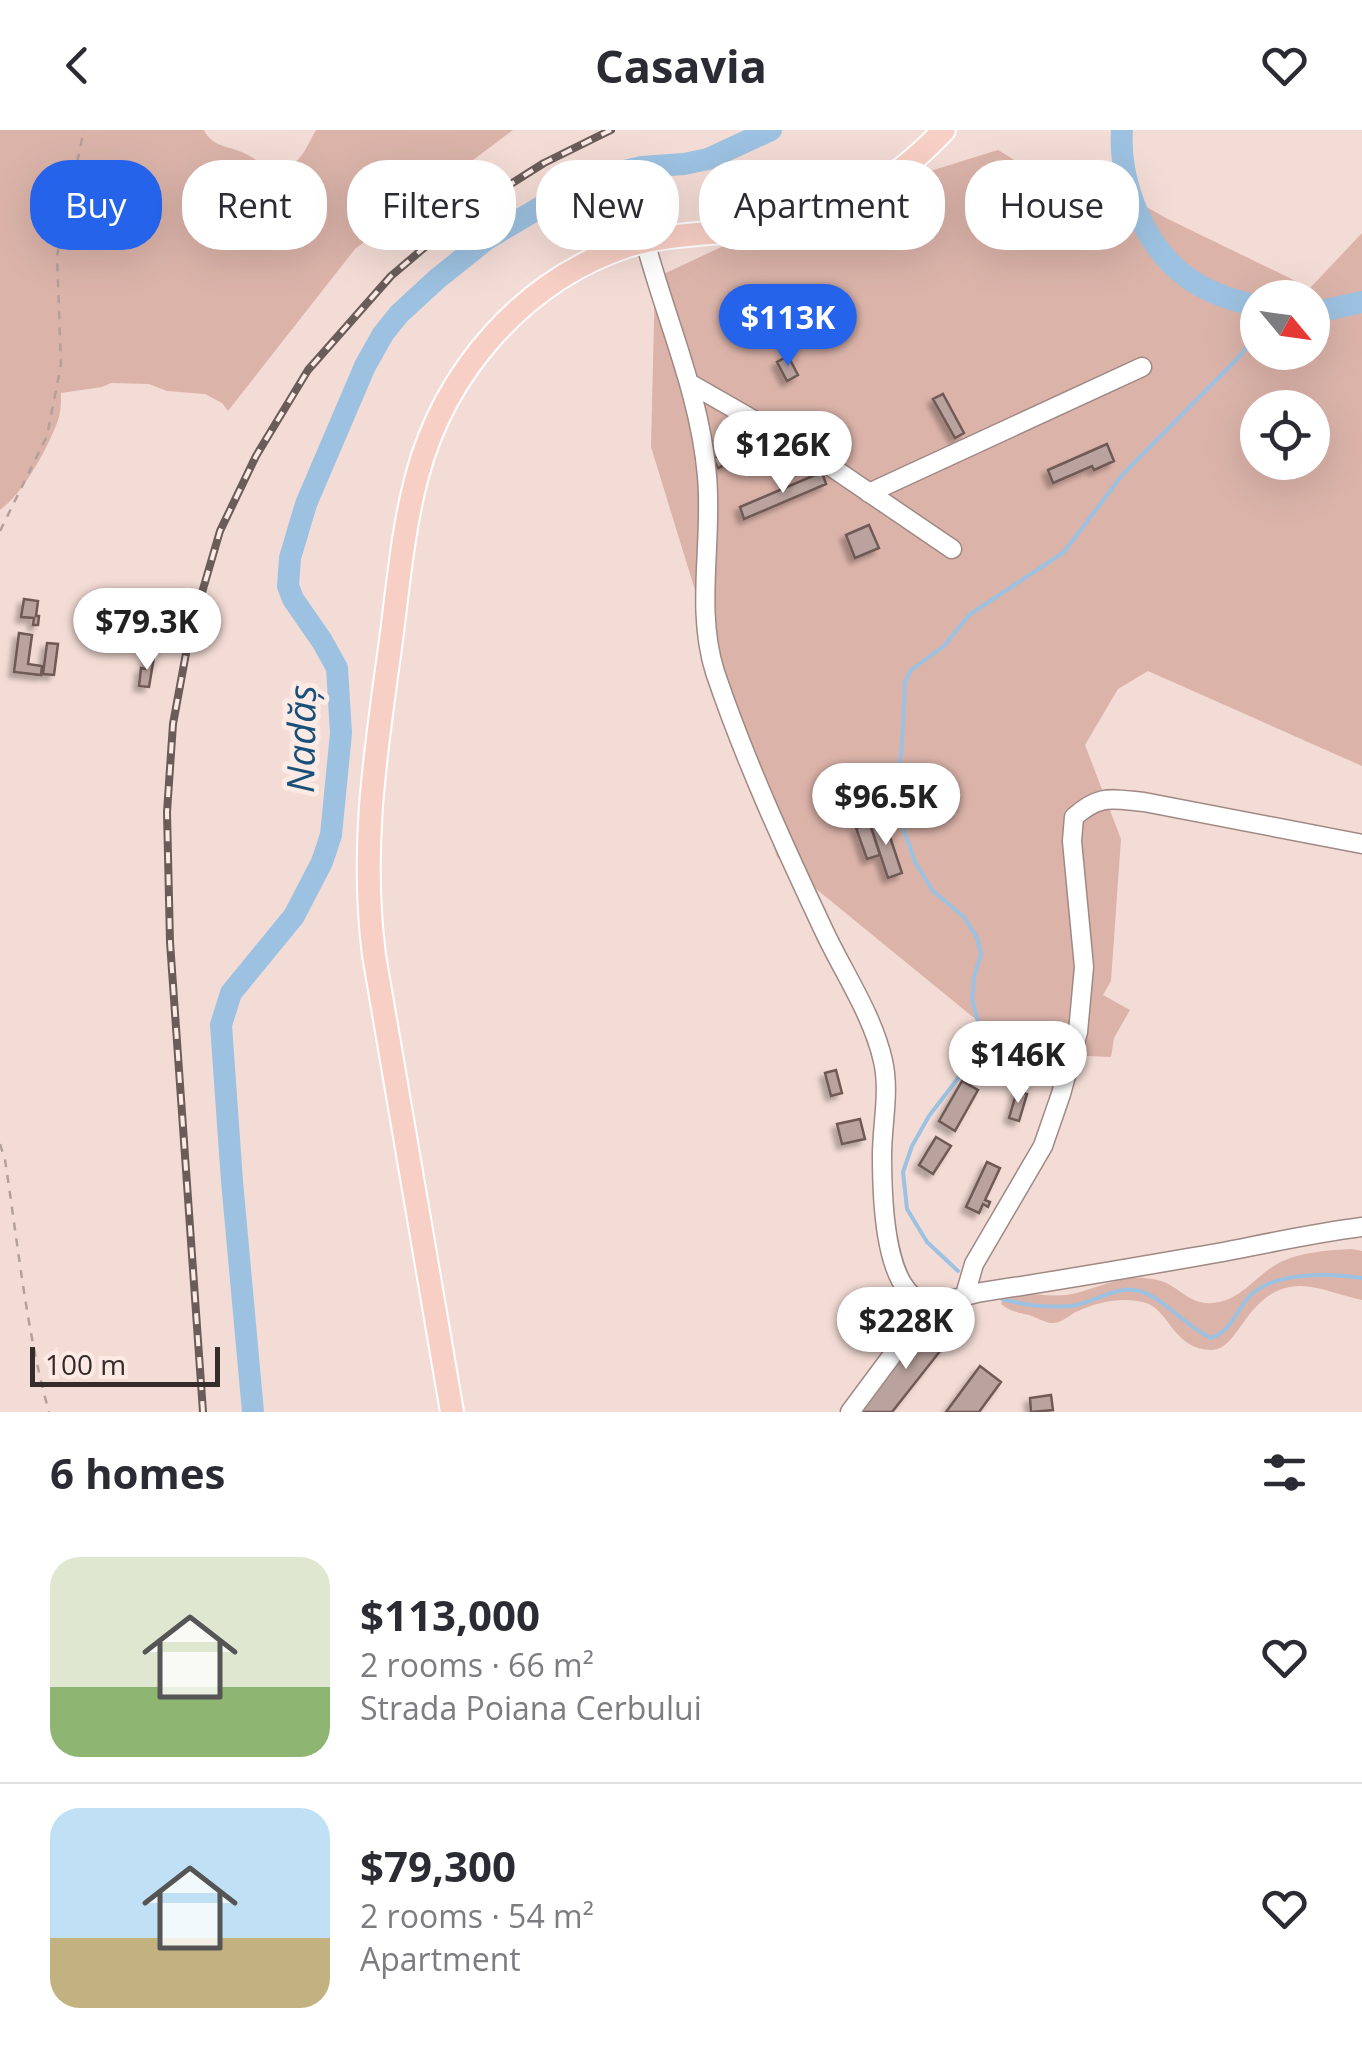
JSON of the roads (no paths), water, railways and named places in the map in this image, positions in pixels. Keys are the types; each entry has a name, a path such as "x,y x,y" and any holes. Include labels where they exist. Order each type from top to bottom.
{"main road":[{"path":"679,237 769,227 839,208 898,173 944,130"},
{"path":"452,1412 374,955 367,888 373,782 407,527 416,477 433,428 456,382 480,348 520,308 559,280 622,250"}],"street":[{"path":"647,250 702,428 708,480 706,634 714,668 740,742 878,1039 886,1070 882,1154 886,1224 897,1275 907,1291 930,1304 1362,1228"},
{"path":"869,493 1142,367"},
{"path":"691,384 808,451 952,550"},
{"path":"965,1295 974,1264 1043,1146 1078,1032 1084,967 1072,841 1074,817 1092,802 1116,799 1362,844"},
{"path":"850,1412 930,1304"}],"waterway":[{"name":"Nadăș","path":"253,1412 221,1025 231,993 294,916 322,862 331,835 341,733 337,668 288,586 290,558 306,504 365,366 383,334 437,279 487,239 566,192 607,175 708,159 771,130"},
{"name":"Nadăș","path":"1122,130 1123,162 1130,193 1159,250 1185,276 1240,302"},
{"name":"Nadăș","path":"1330,309 1362,302"},
{"path":"958,1271 927,1242 907,1209 903,1172 929,1116 968,1065 979,1038 972,999 981,954 977,938 964,917 933,891 915,862 902,825 897,787 905,682 911,670 944,646 969,615 1064,552 1123,474 1240,356"},
{"path":"1000,1298 1062,1307 1121,1291 1139,1291 1157,1299 1211,1338 1228,1326 1248,1298 1271,1283 1318,1275 1362,1278"}],"railway":[{"path":"203,1412 170,942 167,812 173,724 189,637 220,531 256,456 308,370 391,276 465,213 544,163 611,130"}]}
